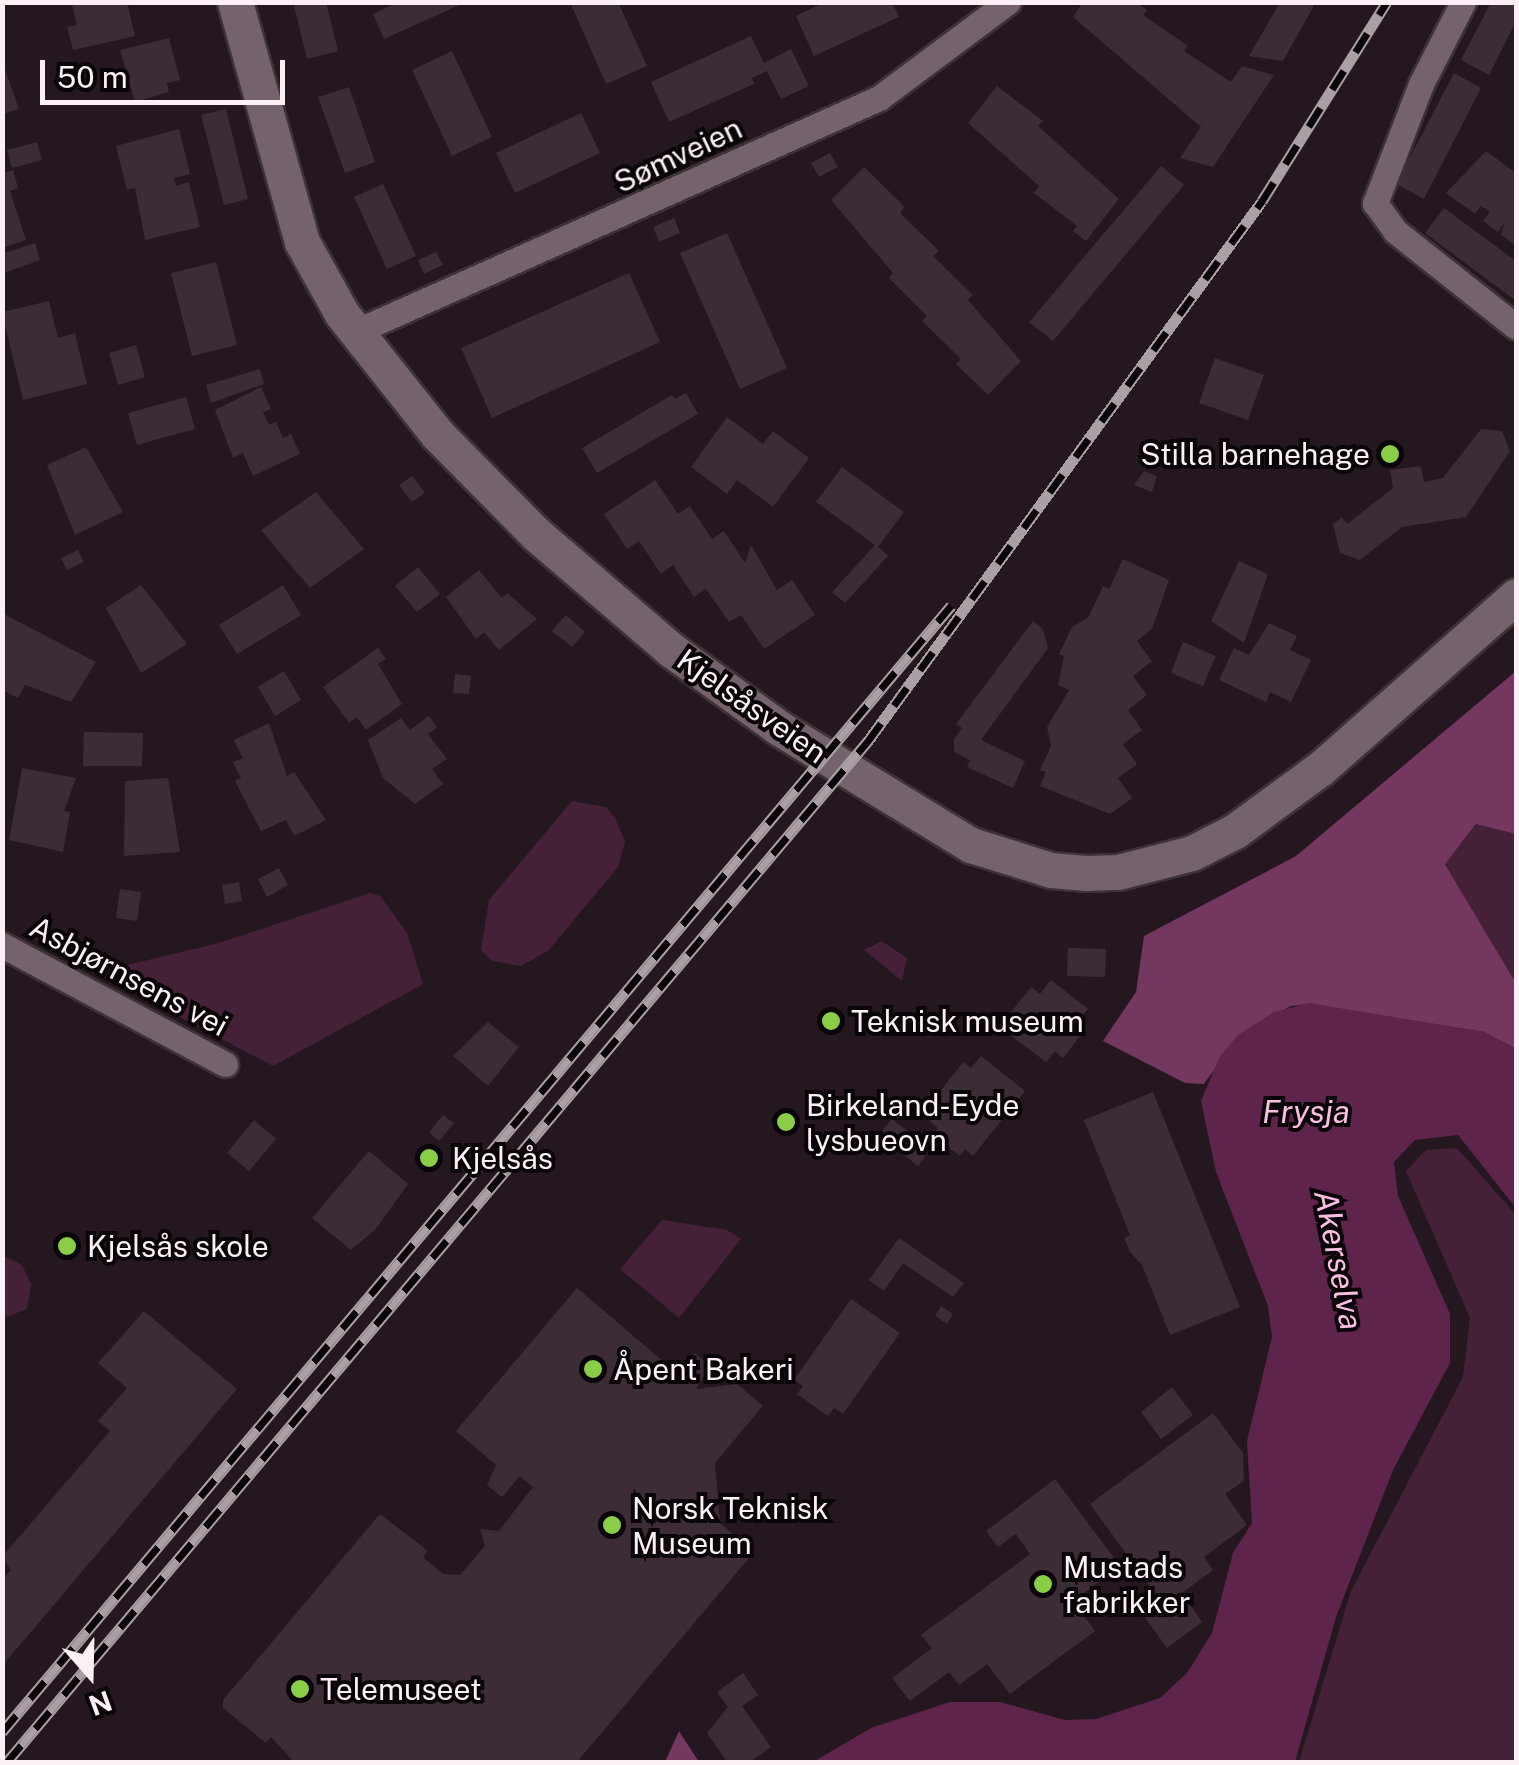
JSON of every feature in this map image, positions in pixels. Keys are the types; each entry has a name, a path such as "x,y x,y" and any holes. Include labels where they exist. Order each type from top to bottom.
{"main road":[{"name":"Kjelsåsveien","path":"235,2 302,242 356,332 483,484 670,648 779,728 940,829 1050,870 1118,872 1192,852 1235,830 1320,768 1516,596"}],"street":[{"name":"Sømveien","path":"356,332 879,98 1008,2"},
{"path":"1463,2 1422,84 1375,203 1395,231 1516,327"},
{"name":"Asbjørnsens vei","path":"2,944 226,1064"}],"shaded area":[{"path":"1516,671 1516,834 1476,824 1445,864 1516,983 1516,1049 1484,1032 1309,1004 1291,1006 1239,1035 1204,1084 1185,1083 1103,1041 1136,992 1144,936 1296,856"},
{"path":"572,801 606,807 615,818 625,842 618,867 548,951 521,966 492,961 481,950 489,900"},
{"path":"1477,824 1516,834 1516,983 1445,863"},
{"path":"370,893 380,896 407,933 423,984 273,1066 115,983 123,966 219,943"},
{"path":"882,941 907,958 902,981 864,950"},
{"path":"1457,1148 1516,1215 1516,1762 1299,1762 1351,1591 1463,1377 1470,1318 1406,1171 1426,1150"},
{"path":"662,1220 727,1230 741,1239 679,1318 620,1269"},
{"path":"3,1256 22,1265 31,1284 27,1309 3,1318"},
{"path":"679,1731 699,1762 665,1762"}],"water":[{"name":"Frysja","path":"1309,1003 1484,1032 1516,1049 1516,1208 1458,1135 1415,1140 1394,1162 1398,1196 1450,1314 1450,1363 1393,1470 1336,1617 1295,1762 813,1762 871,1728 950,1702 1000,1702 1065,1720 1096,1719 1160,1698 1187,1673 1212,1633 1233,1553 1252,1523 1247,1441 1272,1337 1268,1306 1216,1172 1201,1101 1220,1056 1238,1035 1274,1012"}],"building":[{"path":"127,2 135,36 73,50 67,27 77,25 72,5"},
{"path":"293,2 326,2 338,51 307,59"},
{"path":"398,2 466,2 384,39 373,14"},
{"path":"570,2 618,2 647,66 606,84"},
{"path":"825,2 892,2 899,17 814,56 796,16"},
{"path":"1083,2 1136,2 1147,10 1143,15 1188,46 1184,51 1231,82 1242,66 1274,75 1213,167 1180,158 1201,127 1073,17"},
{"path":"1280,2 1316,2 1283,61 1249,56"},
{"path":"1491,2 1516,2 1516,21 1489,75 1461,60"},
{"path":"751,36 764,63 791,49 809,86 781,99 767,71 752,78 754,84 669,122 651,82"},
{"path":"169,38 180,80 167,83 169,92 135,102 120,50"},
{"path":"452,51 492,137 452,156 412,70"},
{"path":"2,61 19,109 2,114"},
{"path":"1454,73 1481,88 1424,199 1396,184"},
{"path":"997,86 1043,121 1038,126 1119,199 1086,241 1073,231 1077,226 1034,193 1039,186 968,123"},
{"path":"349,87 375,162 345,173 318,97"},
{"path":"226,109 248,199 224,205 201,115"},
{"path":"581,113 600,153 515,193 496,153"},
{"path":"179,129 190,174 174,178 176,186 189,182 200,227 145,240 135,188 127,190 116,146"},
{"path":"37,142 42,160 12,168 7,150"},
{"path":"1486,151 1516,173 1516,246 1501,235 1504,223 1498,232 1483,221 1490,212 1481,206 1475,214 1446,193"},
{"path":"830,153 838,167 819,177 811,163"},
{"path":"1161,166 1184,185 1053,341 1029,322"},
{"path":"864,167 905,207 900,213 939,251 933,256 973,295 968,300 1021,361 988,395 956,364 961,359 922,321 927,316 889,278 893,273 831,200"},
{"path":"13,170 18,188 10,191 26,240 2,248 2,174"},
{"path":"383,184 416,256 387,269 354,197"},
{"path":"1444,208 1516,261 1516,301 1425,233"},
{"path":"674,218 680,233 659,242 653,227"},
{"path":"727,233 787,368 740,389 680,253"},
{"path":"35,243 40,260 2,274 2,254"},
{"path":"436,252 443,265 424,274 418,260"},
{"path":"216,262 237,345 192,356 171,273"},
{"path":"629,273 660,342 492,418 461,348"},
{"path":"49,301 58,338 75,333 87,384 23,400 2,312"},
{"path":"136,345 145,377 118,385 109,353"},
{"path":"1215,358 1264,375 1248,420 1199,403"},
{"path":"260,369 264,384 211,403 206,385"},
{"path":"261,387 271,409 263,412 269,425 276,422 283,438 291,434 300,454 253,476 243,453 233,458 215,410"},
{"path":"686,393 698,414 597,473 582,448 672,395 675,399"},
{"path":"186,397 195,429 137,445 128,413"},
{"path":"727,417 763,444 773,431 809,458 773,507 737,480 727,494 691,467"},
{"path":"1481,429 1502,431 1510,451 1466,517 1402,527 1360,560 1340,553 1333,524 1342,517 1347,524 1393,488 1390,470 1421,466 1424,482 1443,478"},
{"path":"86,447 123,512 75,535 47,465"},
{"path":"842,467 904,512 878,547 888,556 845,603 832,592 875,545 816,502"},
{"path":"1144,471 1157,476 1152,492 1134,485"},
{"path":"412,476 425,493 412,502 399,485"},
{"path":"655,480 678,514 690,506 712,539 724,531 745,563 751,545 777,590 792,580 815,615 764,649 741,615 729,622 706,589 694,597 673,565 661,574 639,541 627,549 604,514"},
{"path":"316,492 364,549 310,588 261,530"},
{"path":"78,550 84,562 67,570 61,558"},
{"path":"1123,559 1169,580 1152,629 1137,641 1152,661 1133,676 1147,695 1128,710 1142,730 1123,744 1137,764 1118,778 1132,798 1110,814 1040,786 1046,772 1040,770 1051,746 1047,727 1069,690 1058,685 1064,656 1059,654 1072,627 1088,618 1103,586 1109,589"},
{"path":"1239,561 1268,574 1244,643 1211,621"},
{"path":"418,567 440,594 417,612 395,586"},
{"path":"479,570 502,598 507,593 537,619 499,650 484,632 476,639 446,597"},
{"path":"141,585 187,644 141,673 106,608"},
{"path":"283,585 301,615 237,654 219,625"},
{"path":"2,613 96,662 71,702 25,685 18,698 2,690"},
{"path":"566,615 585,632 572,647 552,631"},
{"path":"1033,621 1043,629 1048,648 981,740 1025,761 1013,788 967,767 970,760 954,752 954,739 962,728 956,724"},
{"path":"1269,623 1297,636 1290,650 1311,660 1291,702 1270,692 1266,702 1219,680 1234,648 1249,655"},
{"path":"1183,642 1216,656 1203,686 1171,673"},
{"path":"378,648 386,659 378,664 402,704 366,730 357,717 349,723 323,687"},
{"path":"284,671 301,700 275,716 258,687"},
{"path":"455,674 471,676 469,694 453,693"},
{"path":"429,716 437,728 428,734 447,759 432,769 443,784 415,804 383,778 368,740 401,718 410,730"},
{"path":"269,723 287,776 294,772 326,820 294,836 286,820 261,831 235,781 241,778 233,762 243,758 234,740"},
{"path":"84,732 143,733 142,766 83,766"},
{"path":"22,768 76,778 64,811 70,812 63,852 9,840"},
{"path":"168,778 180,852 124,856 125,781"},
{"path":"279,868 288,885 267,897 258,879"},
{"path":"239,882 242,901 225,904 222,885"},
{"path":"120,889 141,892 137,921 116,918"},
{"path":"1068,948 1106,949 1105,977 1067,976"},
{"path":"1051,980 1088,1009 1078,1021 1087,1027 1063,1058 1055,1051 1046,1062 1009,1034 1020,1019 1011,1012 1031,987 1040,994"},
{"path":"488,1022 519,1047 488,1086 453,1056"},
{"path":"981,1056 1025,1091 973,1156 965,1149 960,1156 932,1135 938,1128 929,1121 938,1109 931,1103 963,1062 971,1068"},
{"path":"1153,1092 1240,1307 1170,1335 1142,1265 1124,1238 1130,1235 1084,1120"},
{"path":"443,1115 454,1123 439,1141 429,1132"},
{"path":"892,1119 931,1149 918,1166 879,1135"},
{"path":"254,1120 276,1139 249,1171 227,1153"},
{"name":"Kjelsås","path":"369,1151 408,1184 375,1230 351,1250 312,1218"},
{"path":"899,1238 964,1283 953,1297 903,1263 884,1291 869,1280"},
{"name":"Norsk Teknisk Museum","path":"577,1288 677,1373 695,1353 710,1366 696,1389 737,1384 763,1406 715,1463 720,1523 754,1552 577,1762 294,1762 271,1737 266,1743 223,1708 223,1700 380,1514 428,1551 423,1557 443,1574 460,1575 485,1546 480,1529 499,1531 533,1487 520,1476 502,1497 487,1485 496,1465 456,1431"},
{"path":"851,1299 900,1333 843,1414 834,1408 828,1416 797,1394 803,1386 794,1380"},
{"path":"941,1306 953,1314 947,1324 935,1316"},
{"path":"144,1311 237,1389 2,1666 2,1580 11,1570 2,1557 110,1431 98,1421 127,1388 98,1363"},
{"path":"1172,1387 1193,1415 1161,1439 1141,1412"},
{"path":"1213,1413 1243,1453 1244,1481 1225,1494 1247,1525 1204,1557 1213,1570 1182,1593 1202,1622 1167,1648 1134,1602 1152,1589 1090,1504"},
{"name":"Mustads fabrikker","path":"1055,1479 1120,1566 1073,1601 1095,1631 1010,1694 987,1664 959,1685 949,1672 910,1701 892,1678 932,1648 921,1635 1030,1554 1016,1534 998,1547 986,1531"},
{"path":"743,1673 758,1695 742,1706 771,1747 750,1762 727,1762 707,1733 728,1707 717,1692"}],"railway":[{"path":"7,1762 868,741 1262,201 1387,2"},
{"path":"2,1732 951,606"}],"place":[{"name":"Stilla barnehage","path":"1390,454"},
{"name":"Teknisk museum","path":"831,1021"},
{"name":"Birkeland-Eyde lysbueovn","path":"786,1122"},
{"name":"Kjelsås","path":"429,1158"},
{"name":"Kjelsås skole","path":"67,1246"},
{"name":"Åpent Bakeri","path":"593,1369"},
{"name":"Norsk Teknisk Museum","path":"612,1525"},
{"name":"Mustads fabrikker","path":"1043,1584"},
{"name":"Telemuseet","path":"300,1689"}],"water label":[{"name":"Akerselva","path":"1338,1260"}]}
